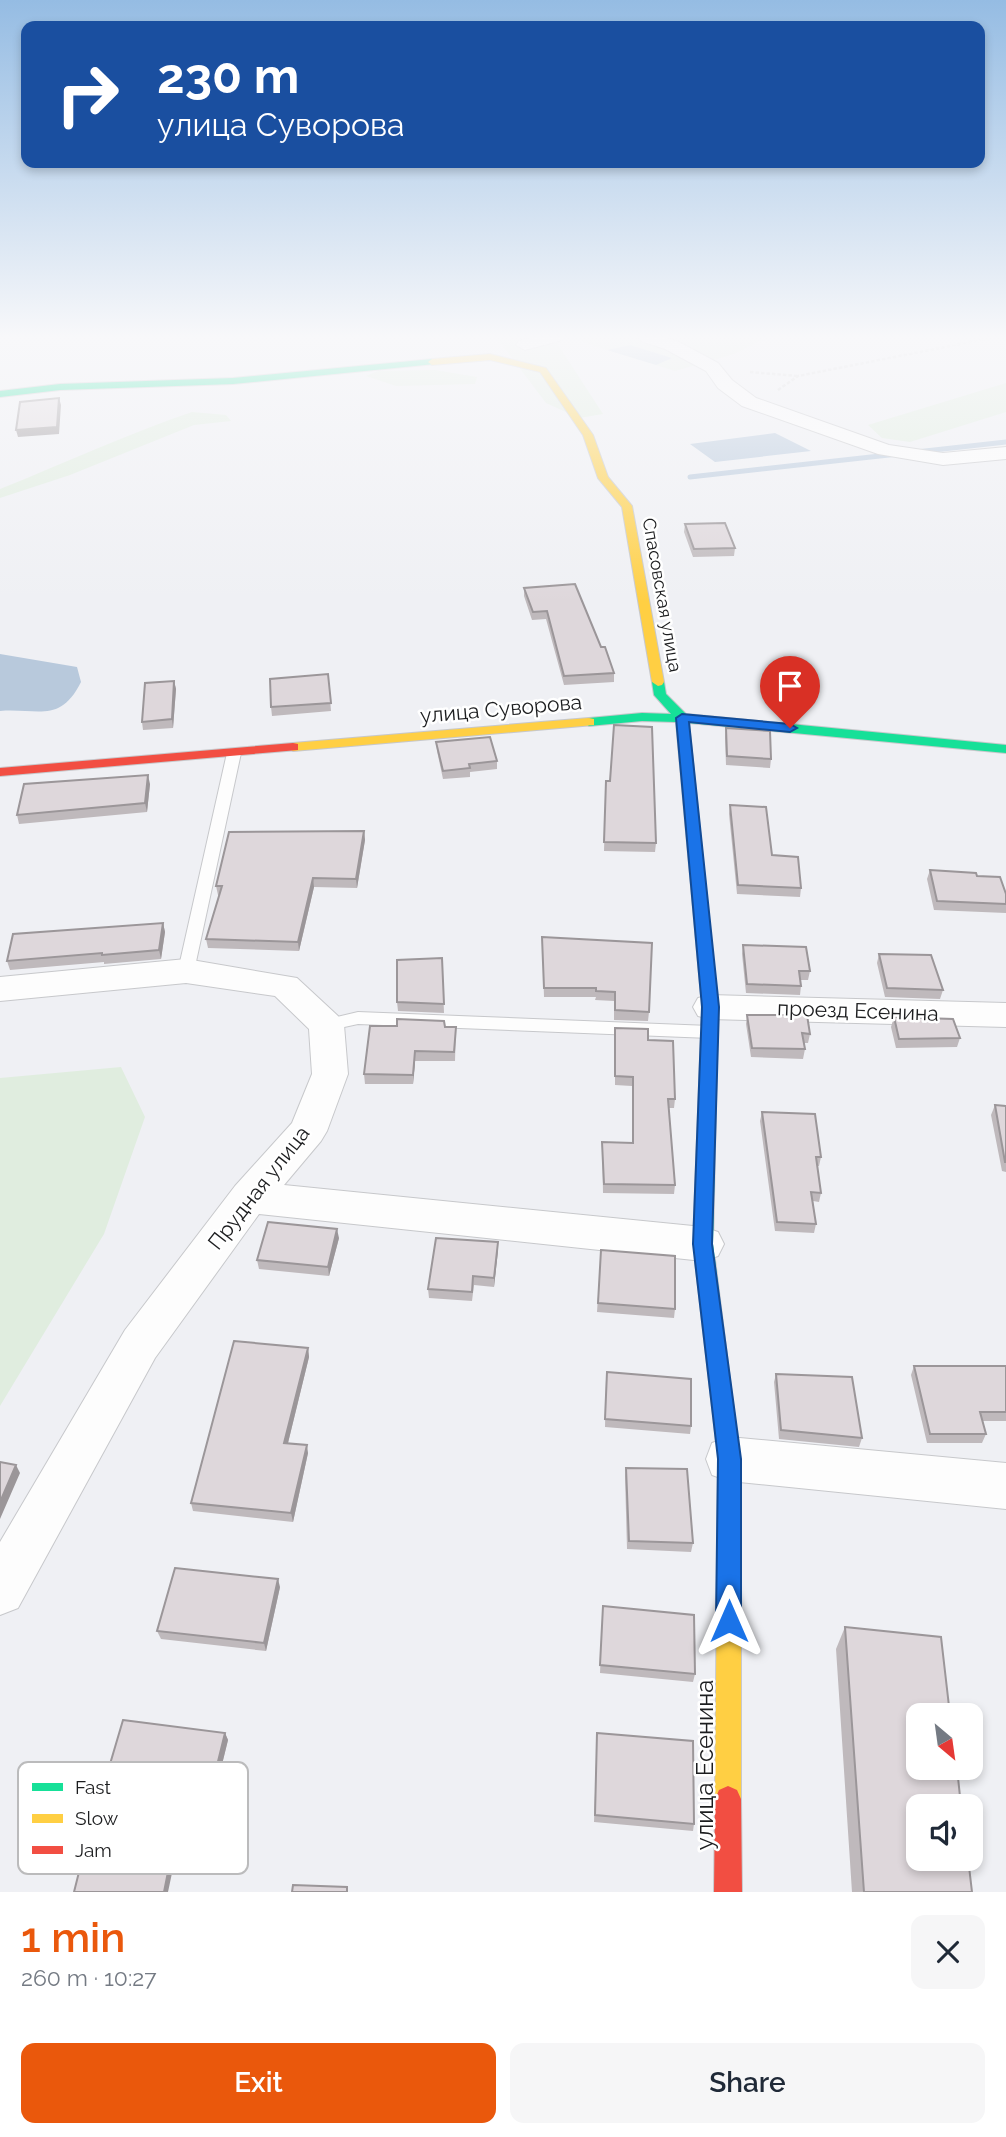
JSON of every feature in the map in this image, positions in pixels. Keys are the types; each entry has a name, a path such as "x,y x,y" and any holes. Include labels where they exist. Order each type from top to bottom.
{"street":[{"name":"Спасовская улица","path":"581,425 588,435 603,478 627,506 660,695 682,718"},
{"path":"821,425 905,453 943,458 1006,453"},
{"name":"улица Суворова","path":"0,772 642,717 682,718 1006,749"},
{"name":"улица Есенина","path":"682,718 710,1020 703,1244 729,1459 728,1892"},
{"path":"0,989 187,971 285,986 326,1025"},
{"name":"проезд Есенина","path":"710,1020 1006,1015"},
{"name":"Прудная улица","path":"0,1591 140,1344 249,1197 308,1131 330,1074 326,1025"},
{"path":"249,1197 703,1244"},
{"path":"729,1459 1006,1486"}],"lane":[{"path":"187,971 234,753"},
{"path":"326,1025 358,1018 710,1020"}],"green space":[{"path":"157,425 193,425 70,475 0,498 0,489"},
{"path":"868,425 963,425 910,442 882,438"},
{"path":"121,1067 145,1117 104,1234 0,1406 0,1078"}],"water":[{"path":"775,433 811,451 715,462 690,444"},
{"path":"0,654 77,667 81,682 65,704 56,709 37,712 0,711"}],"building":[{"path":"17,425 57,425 57,427 16,430"},
{"path":"725,523 735,548 694,549 685,524"},
{"path":"575,584 601,647 605,647 614,673 564,676 547,611 533,612 524,588"},
{"path":"328,674 331,703 271,707 270,679"},
{"path":"174,681 172,719 142,722 145,683"},
{"path":"614,725 652,727 656,843 604,842 606,781 610,781"},
{"path":"726,728 770,731 771,759 727,756"},
{"path":"490,737 497,761 469,764 470,768 443,771 436,742"},
{"path":"148,775 145,803 17,815 24,784"},
{"path":"730,805 766,807 772,855 798,857 801,888 738,885"},
{"path":"364,831 356,879 313,878 298,942 206,939 222,886 216,886 229,832"},
{"path":"930,870 1000,877 1006,894 1006,904 937,901"},
{"path":"163,923 159,950 7,961 13,934"},
{"path":"542,937 652,943 649,1012 615,1010 615,992 596,991 596,988 544,988"},
{"path":"743,945 806,947 810,971 799,971 801,986 747,984"},
{"path":"879,954 931,955 943,990 887,988"},
{"path":"442,958 444,1004 397,1002 397,960"},
{"path":"747,1015 807,1015 810,1034 802,1033 805,1049 752,1048"},
{"path":"894,1017 953,1019 960,1038 899,1039"},
{"path":"397,1019 444,1021 445,1027 456,1027 454,1052 415,1051 413,1075 364,1074 370,1026 397,1026"},
{"path":"615,1028 648,1029 648,1040 673,1041 675,1099 668,1099 675,1185 604,1184 602,1142 633,1143 633,1077 615,1076"},
{"path":"995,1105 1006,1106 1006,1162 1005,1162"},
{"path":"762,1112 815,1114 821,1157 816,1157 821,1193 811,1192 816,1224 777,1222"},
{"path":"268,1222 337,1229 328,1267 257,1260"},
{"path":"436,1238 498,1242 494,1278 473,1276 472,1292 428,1289"},
{"path":"601,1250 675,1256 675,1309 598,1303"},
{"path":"234,1341 308,1348 284,1443 307,1445 291,1513 191,1503"},
{"path":"914,1366 1006,1366 1006,1412 980,1412 986,1434 930,1434"},
{"path":"607,1372 691,1379 691,1426 605,1419"},
{"path":"776,1374 852,1377 862,1438 781,1430"},
{"path":"0,1462 16,1465 0,1502"},
{"path":"626,1468 687,1469 693,1543 629,1541"},
{"path":"175,1568 278,1579 264,1643 157,1631"},
{"path":"603,1606 694,1615 695,1674 600,1665"},
{"path":"845,1627 941,1637 949,1703 906,1703 906,1780 958,1780 960,1794 906,1794 906,1871 970,1871 972,1892 864,1892"},
{"path":"123,1720 225,1733 218,1762 111,1762"},
{"path":"597,1733 693,1741 694,1824 595,1815"},
{"path":"78,1874 168,1874 164,1892 74,1892"},
{"path":"293,1885 347,1887 347,1892 292,1892"}],"waterway":[{"path":"916,452 1006,442"},
{"path":"690,477 898,454"}],"traffic: fast":[{"path":"658,682 660,695 682,718 710,1007 703,1244 729,1459 729,1571"},
{"path":"589,722 642,717 682,718 1006,749"}],"traffic: slow":[{"path":"581,425 588,435 603,478 627,506 658,682"},
{"path":"293,747 589,722"},
{"path":"728,1799 729,1571"}],"traffic: jam":[{"path":"0,772 293,747"},
{"path":"728,1799 728,1892"}],"route":[{"path":"729,1621 729,1459 703,1244 710,1007 682,718 790,728"}]}
